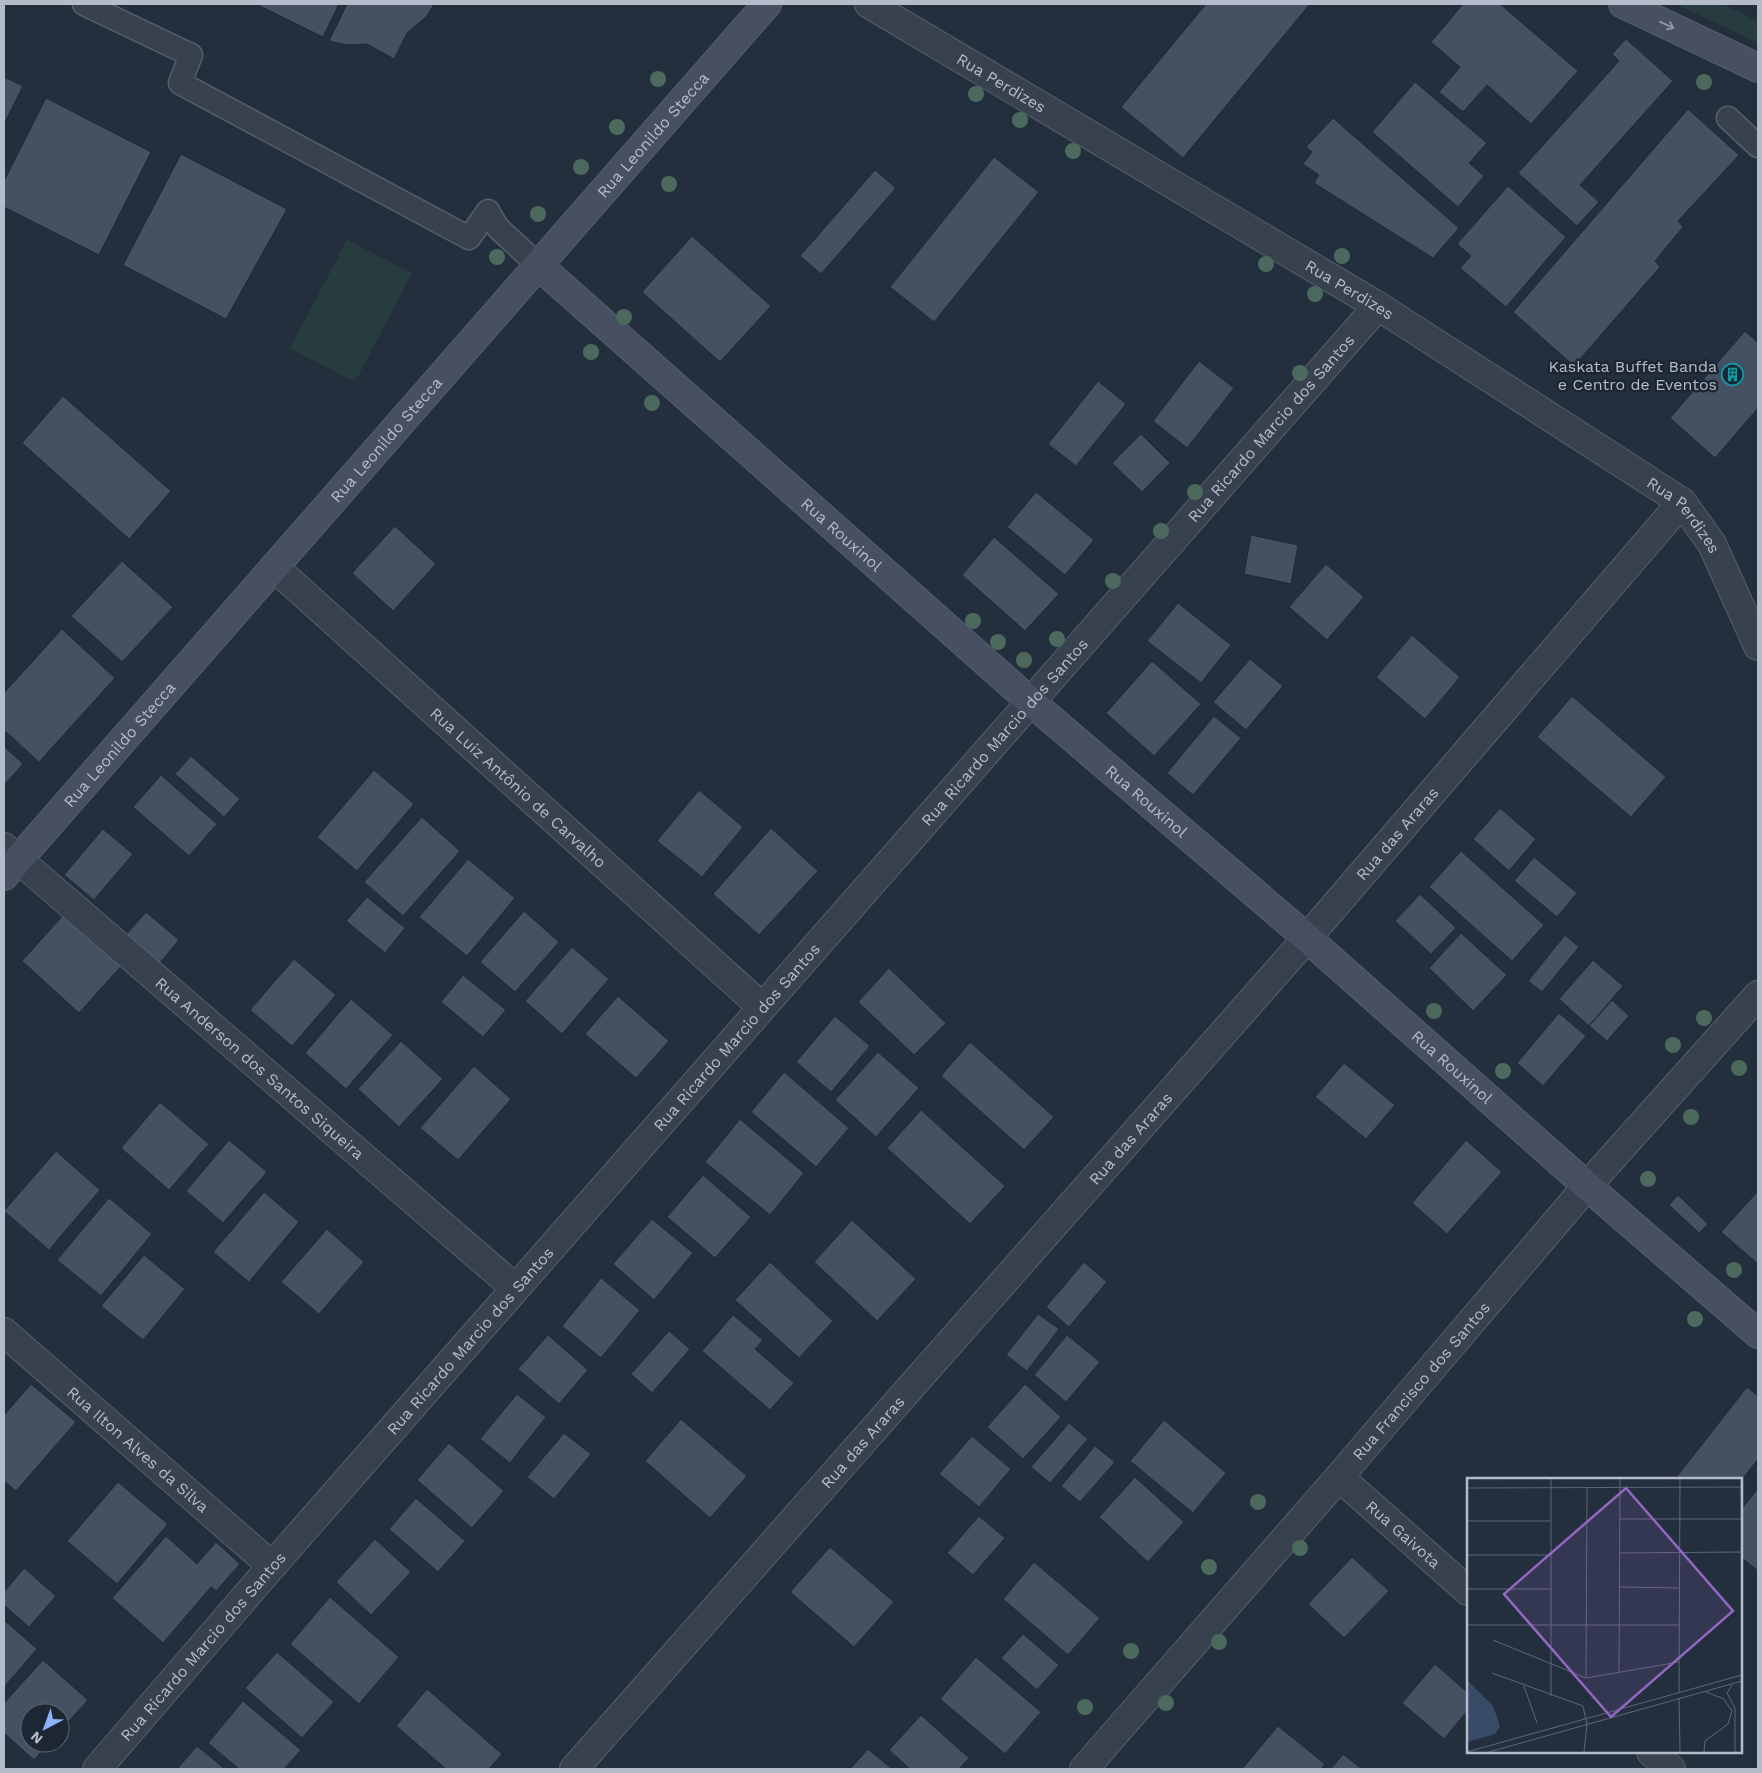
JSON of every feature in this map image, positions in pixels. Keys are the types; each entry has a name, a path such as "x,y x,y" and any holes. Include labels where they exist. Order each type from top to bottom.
{"street":[{"name":"Rua Leonildo Stecca","path":"9,860 274,566 767,4"},
{"name":"Rua Perdizes","path":"869,4 1378,306 1682,502 1712,544 1758,646"},
{"path":"1623,4 1758,68"},
{"name":"Rua Rouxinol","path":"538,265 1031,702 1307,938 1587,1186 1758,1334"},
{"name":"Rua Ricardo Marcio dos Santos","path":"97,1769 515,1288 1378,306"},
{"name":"Rua das Araras","path":"574,1769 1307,938 1682,502"},
{"name":"Rua Luiz Antônio de Carvalho","path":"274,566 762,1007"},
{"name":"Rua Anderson dos Santos Siqueira","path":"9,860 515,1288"},
{"name":"Rua Francisco dos Santos","path":"1096,1765 1587,1186 1758,995"},
{"name":"Rua Ilton Alves da Silva","path":"4,1332 272,1566"},
{"name":"Rua Gaivota","path":"1339,1477 1467,1590"},
{"path":"1652,1753 1671,1769"}],"lane":[{"path":"84,4 191,55 180,84 469,238 488,211 498,228 538,265"},
{"path":"1728,118 1758,146"}],"green space":[{"path":"1676,4 1722,4 1758,21 1758,43"},
{"path":"347,240 412,273 355,382 290,348"}],"building":[{"path":"256,4 339,4 323,37"},
{"path":"347,4 434,4 427,16 407,33 394,59 367,44 347,45 329,41"},
{"path":"1206,4 1310,4 1183,158 1121,107"},
{"path":"1463,4 1500,4 1578,71 1531,124 1487,85 1463,112 1439,92 1460,67 1431,42"},
{"path":"1626,39 1673,81 1580,185 1599,202 1577,226 1518,173 1619,61 1612,54"},
{"path":"4,77 23,86 4,124"},
{"path":"1415,82 1487,143 1469,163 1484,176 1458,207 1372,132"},
{"path":"46,98 151,152 99,255 4,207 4,181"},
{"path":"1688,109 1739,155 1678,221 1683,227 1655,261 1660,267 1574,366 1513,312"},
{"path":"1333,118 1459,228 1433,258 1314,183 1319,175 1303,164 1312,152 1306,147"},
{"path":"181,154 287,209 226,319 123,265"},
{"path":"994,157 1039,192 934,322 890,287"},
{"path":"875,170 896,188 821,274 800,256"},
{"path":"1508,186 1566,237 1506,307 1460,268 1471,256 1457,244"},
{"path":"692,236 771,306 720,362 642,292"},
{"name":"Kaskata Buffet Banda e Centro de Eventos","path":"1745,331 1758,343 1758,408 1715,458 1670,418"},
{"path":"1199,361 1234,388 1187,448 1153,421"},
{"path":"1098,381 1126,404 1076,466 1048,444"},
{"path":"63,396 171,491 129,539 22,443"},
{"path":"1141,434 1170,463 1142,492 1112,463"},
{"path":"1036,492 1094,540 1065,575 1007,527"},
{"path":"395,526 436,564 393,611 352,573"},
{"path":"1251,535 1298,545 1291,584 1244,574"},
{"path":"994,537 1059,594 1025,631 962,575"},
{"path":"122,561 173,607 122,662 71,616"},
{"path":"1326,564 1364,597 1327,640 1289,607"},
{"path":"1178,603 1231,645 1201,683 1147,641"},
{"path":"62,629 115,678 39,762 4,730 4,693"},
{"path":"1412,635 1460,677 1425,719 1376,677"},
{"path":"1250,659 1283,686 1246,730 1213,702"},
{"path":"1152,661 1201,704 1154,756 1106,713"},
{"path":"1572,696 1666,777 1631,817 1537,737"},
{"path":"1214,716 1241,738 1193,795 1167,773"},
{"path":"4,746 23,764 5,784 4,782"},
{"path":"191,756 240,799 224,817 175,774"},
{"path":"374,770 414,804 357,871 317,837"},
{"path":"161,775 217,824 189,856 133,807"},
{"path":"699,790 743,827 702,877 657,841"},
{"path":"1500,808 1536,839 1509,871 1473,839"},
{"path":"422,817 460,851 403,916 364,882"},
{"path":"771,828 818,871 759,935 713,894"},
{"path":"103,829 133,854 94,900 64,875"},
{"path":"1461,851 1544,925 1512,961 1429,887"},
{"path":"1534,857 1577,893 1557,917 1514,881"},
{"path":"468,859 515,898 467,956 419,917"},
{"path":"1420,894 1456,928 1431,954 1395,921"},
{"path":"367,897 405,928 385,953 346,921"},
{"path":"524,911 559,942 515,992 480,962"},
{"path":"66,912 123,964 79,1013 22,961"},
{"path":"146,912 179,940 159,964 126,935"},
{"path":"1461,933 1507,975 1473,1011 1429,968"},
{"path":"1565,935 1579,947 1542,992 1528,981"},
{"path":"572,947 609,979 562,1034 525,1001"},
{"path":"294,959 336,995 292,1046 250,1010"},
{"path":"1593,960 1623,986 1589,1026 1559,999"},
{"path":"889,968 946,1023 914,1055 858,1002"},
{"path":"463,975 506,1010 483,1037 441,1002"},
{"path":"618,996 669,1041 636,1078 585,1034"},
{"path":"351,999 393,1035 346,1089 305,1053"},
{"path":"1612,1000 1629,1016 1607,1041 1589,1026"},
{"path":"1559,1013 1586,1036 1543,1086 1517,1063"},
{"path":"835,1016 870,1046 831,1092 796,1062"},
{"path":"401,1041 443,1079 399,1127 358,1089"},
{"path":"970,1042 1054,1117 1024,1150 941,1076"},
{"path":"878,1052 919,1088 876,1137 835,1100"},
{"path":"1344,1063 1395,1105 1366,1139 1315,1097"},
{"path":"474,1066 511,1099 458,1160 420,1128"},
{"path":"784,1072 849,1128 816,1167 751,1112"},
{"path":"160,1102 209,1144 169,1190 121,1148"},
{"path":"921,1110 1005,1186 970,1224 887,1148"},
{"path":"740,1119 804,1173 770,1215 705,1162"},
{"path":"229,1140 267,1172 223,1223 186,1191"},
{"path":"1466,1140 1502,1172 1447,1234 1412,1203"},
{"path":"56,1151 100,1190 49,1250 4,1211"},
{"path":"703,1175 751,1217 715,1258 667,1217"},
{"path":"1758,1191 1758,1264 1721,1232"},
{"path":"264,1192 299,1222 249,1282 213,1252"},
{"path":"1678,1195 1708,1224 1699,1233 1669,1205"},
{"path":"109,1198 152,1234 101,1296 57,1260"},
{"path":"652,1219 693,1253 654,1300 613,1264"},
{"path":"852,1220 916,1279 877,1321 814,1262"},
{"path":"327,1229 364,1262 319,1314 281,1282"},
{"path":"144,1255 185,1289 143,1340 101,1306"},
{"path":"770,1262 833,1321 799,1358 735,1300"},
{"path":"1084,1262 1107,1282 1069,1327 1046,1307"},
{"path":"601,1278 640,1310 601,1358 562,1326"},
{"path":"1038,1314 1059,1329 1027,1371 1006,1355"},
{"path":"733,1315 763,1340 755,1349 794,1383 770,1410 702,1351"},
{"path":"669,1331 690,1349 652,1393 631,1374"},
{"path":"548,1335 588,1370 559,1404 518,1369"},
{"path":"1067,1335 1100,1362 1066,1402 1034,1375"},
{"path":"31,1384 76,1422 16,1491 4,1481 4,1415"},
{"path":"1025,1384 1061,1417 1023,1459 987,1427"},
{"path":"1747,1387 1758,1396 1758,1459 1742,1480 1742,1478 1676,1478"},
{"path":"517,1394 546,1417 510,1463 480,1439"},
{"path":"681,1419 747,1476 710,1518 645,1461"},
{"path":"1164,1420 1226,1473 1193,1513 1130,1461"},
{"path":"1069,1423 1088,1439 1050,1483 1031,1467"},
{"path":"564,1433 591,1454 554,1499 527,1477"},
{"path":"972,1436 1011,1469 979,1507 939,1474"},
{"path":"449,1443 504,1491 472,1528 417,1480"},
{"path":"1095,1446 1115,1462 1080,1502 1061,1486"},
{"path":"1135,1477 1184,1522 1148,1562 1099,1517"},
{"path":"118,1482 168,1524 117,1584 67,1541"},
{"path":"1758,1488 1758,1571 1742,1558 1742,1509"},
{"path":"416,1498 465,1541 438,1572 389,1529"},
{"path":"979,1516 1005,1538 973,1575 947,1553"},
{"path":"166,1536 197,1564 216,1542 240,1564 216,1591 211,1587 163,1643 112,1598"},
{"path":"375,1539 411,1572 371,1615 336,1582"},
{"path":"830,1547 894,1602 854,1647 790,1592"},
{"path":"1352,1557 1389,1591 1344,1638 1308,1604"},
{"path":"1034,1562 1100,1618 1068,1655 1003,1599"},
{"path":"24,1568 56,1596 29,1627 4,1605 4,1592"},
{"path":"330,1597 399,1657 359,1704 290,1644"},
{"path":"4,1620 37,1649 5,1686 4,1685"},
{"path":"1023,1634 1059,1665 1037,1690 1001,1658"},
{"path":"277,1652 334,1702 302,1738 245,1688"},
{"path":"976,1657 1041,1712 1005,1754 940,1699"},
{"path":"43,1660 88,1700 70,1720 70,1703 20,1703 20,1747 4,1733 4,1703"},
{"path":"1435,1664 1467,1692 1467,1711 1444,1739 1402,1703"},
{"path":"427,1689 502,1754 489,1769 446,1769 396,1726"},
{"path":"243,1701 301,1750 284,1769 239,1769 208,1743"},
{"path":"921,1715 969,1758 959,1769 910,1769 889,1750"},
{"path":"1278,1726 1325,1764 1321,1769 1242,1769"},
{"path":"197,1746 225,1769 177,1769"},
{"path":"868,1749 892,1769 850,1769"},
{"path":"26,1753 40,1753 34,1760"},
{"path":"1343,1754 1362,1769 1331,1769"}],"place":[{"name":"Kaskata Buffet Banda e Centro de Eventos","path":"1733,375"}]}
